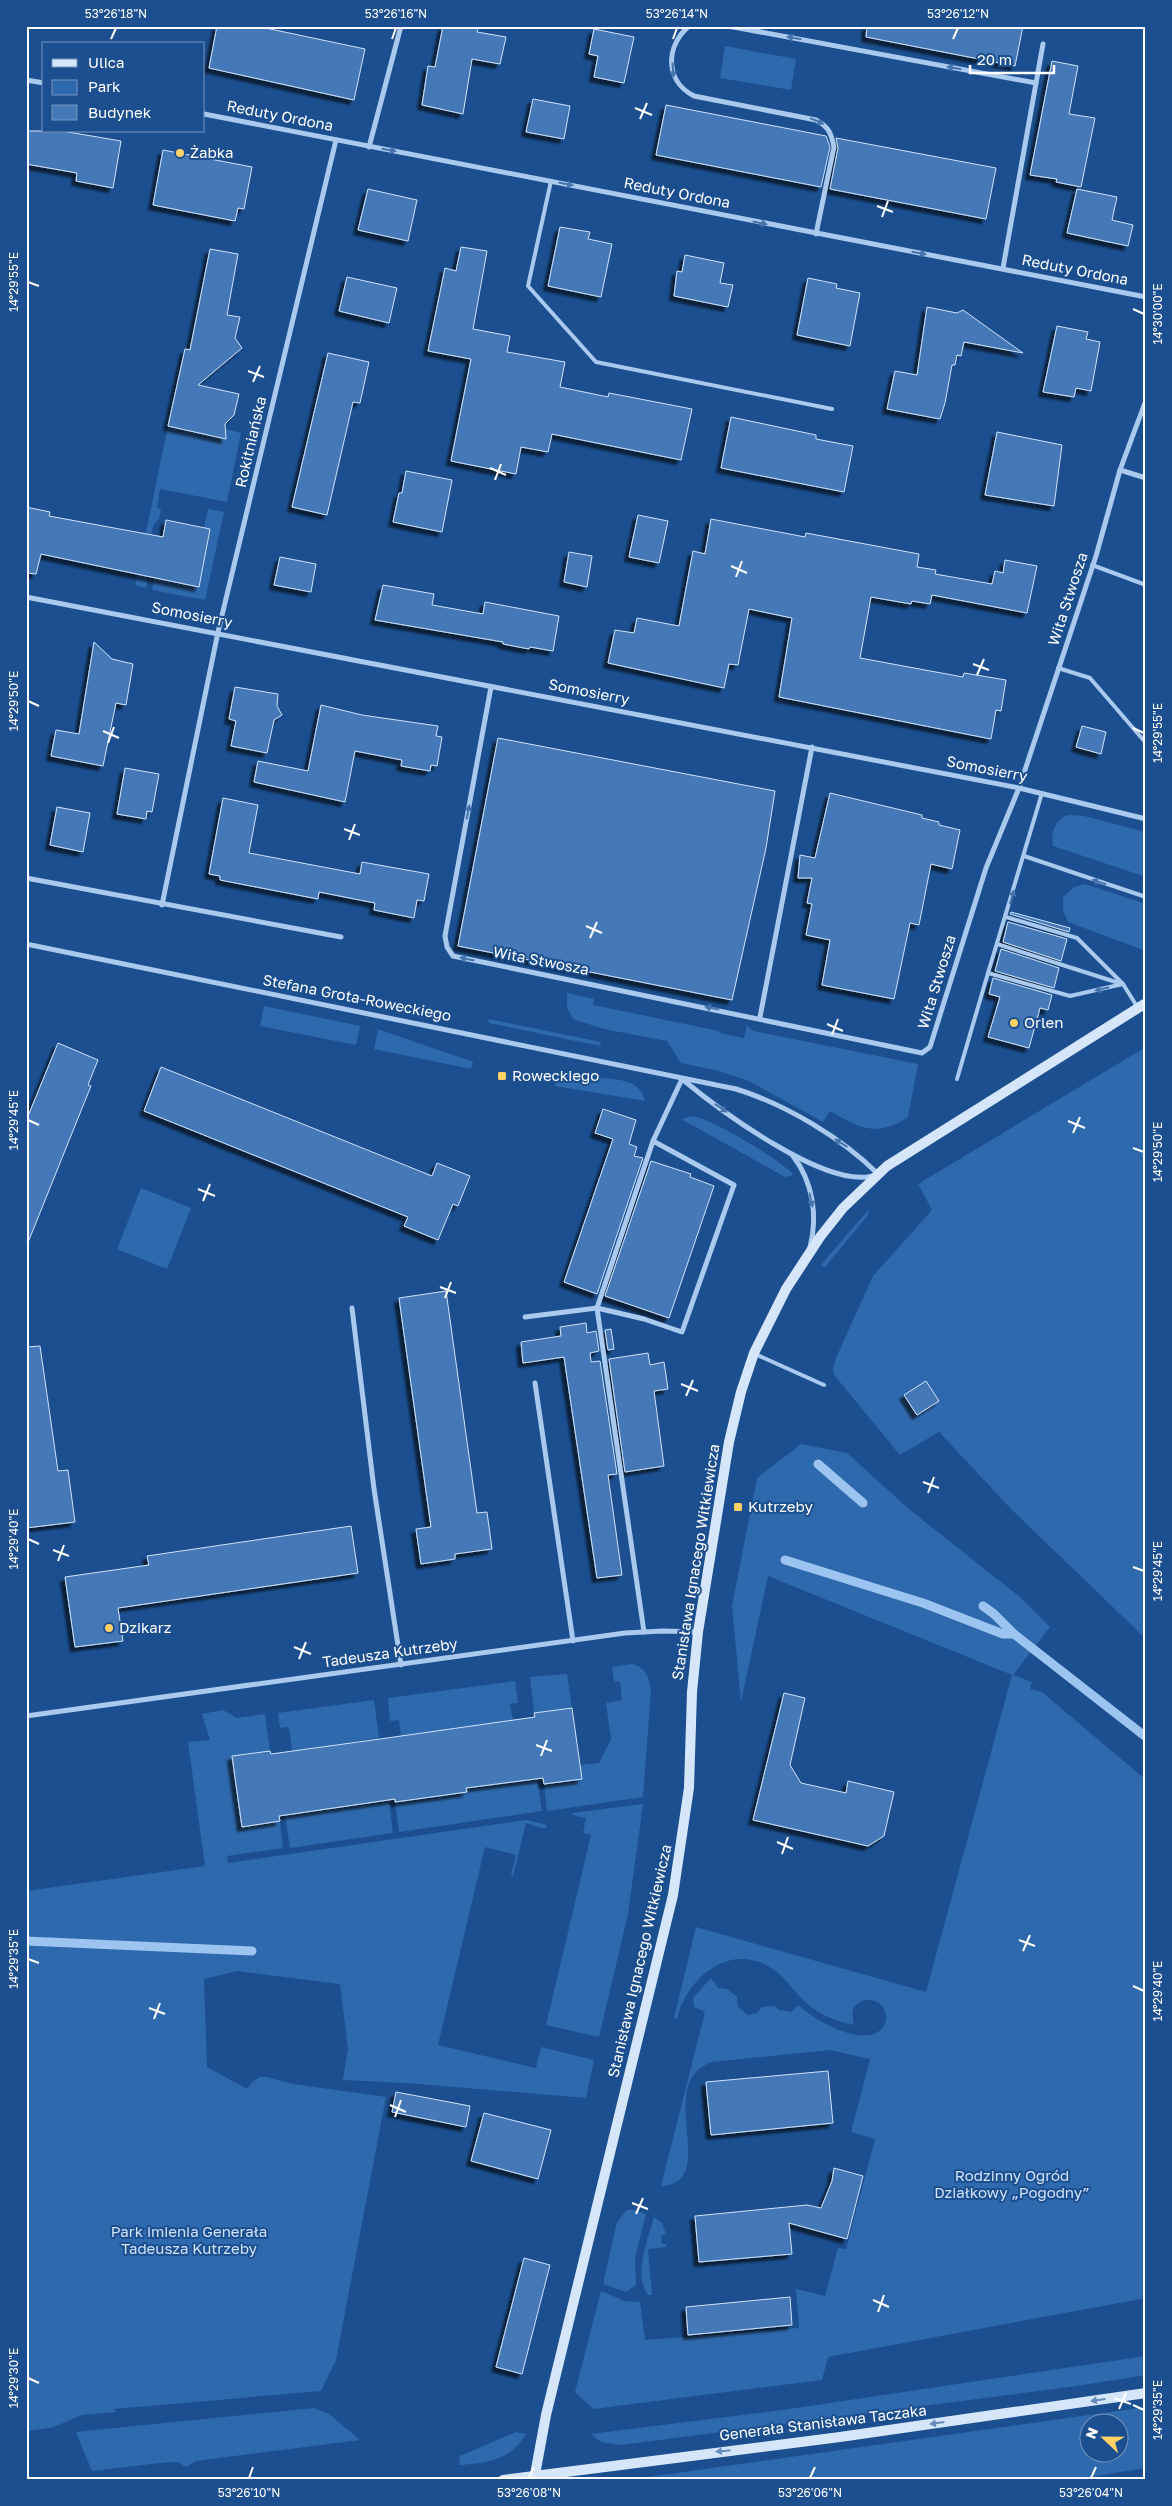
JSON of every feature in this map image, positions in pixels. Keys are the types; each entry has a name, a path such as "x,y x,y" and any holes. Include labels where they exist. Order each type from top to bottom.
{"street":[{"path":"369,147 401,26"},
{"path":"689,26 681,32 676,42 671,65 674,80 682,90 694,96 816,120 826,126 832,134 834,148 816,234"},
{"path":"728,26 1036,83"},
{"path":"1003,268 1043,44"},
{"path":"26,80 42,83"},
{"name":"Reduty Ordona","path":"205,114 1146,297"},
{"name":"Rokitniańska","path":"218,632 336,140"},
{"name":"Wita Stwosza","path":"492,687 445,936 447,947 453,956 760,1017 922,1053 930,1047 986,868 1019,788 1092,565 1120,470 1146,400"},
{"path":"1120,470 1146,478"},
{"name":"Somosierry","path":"26,597 218,632 492,687 1019,788 1146,819"},
{"path":"162,905 218,632"},
{"path":"760,1017 812,747"},
{"path":"26,878 162,905 341,937"},
{"name":"Stefana Grota-Roweckiego","path":"26,944 380,1015 682,1079 726,1086 764,1099 848,1147 878,1174"},
{"name":"Stanisława Ignacego Witkiewicza","path":"534,2478 546,2415 673,1895 689,1788 692,1692 698,1632 732,1427 754,1353 774,1311 803,1262 831,1222 878,1174 908,1151 1142,1005"},
{"path":"644,1632 597,1308 653,1141 682,1079"},
{"name":"Stefana Grota-Roweckiego","path":"682,1079 700,1094 792,1156 847,1176 867,1177 878,1174"},
{"path":"525,1316 597,1308 682,1332 734,1185 653,1141"},
{"name":"Stefana Grota-Roweckiego","path":"792,1156 806,1178 813,1211 812,1239 803,1262"},
{"path":"352,1308 374,1489 401,1665"},
{"path":"535,1382 574,1641"},
{"name":"Tadeusza Kutrzeby","path":"26,1716 644,1632 698,1632"},
{"name":"Generała Stanisława Taczaka","path":"504,2480 534,2478 688,2455 840,2437 1146,2393"}],"lane":[{"path":"551,181 528,286 596,362 832,409"},
{"path":"1092,565 1146,585"},
{"path":"1058,668 1090,678 1146,743"},
{"path":"957,1078 1042,793"},
{"path":"1024,856 1146,897"},
{"path":"1006,917 1077,938 1142,1005"},
{"path":"998,944 1123,984"},
{"path":"988,973 1070,996 1123,984"},
{"path":"754,1353 824,1385"}],"green space":[{"path":"725,46 796,59 791,90 720,78"},
{"path":"168,426 223,439 225,429 241,433 227,502 160,489 157,508 161,509 159,519 153,525 149,549 150,568 146,588 135,585"},
{"path":"208,509 224,512 205,600 152,590 154,578 199,587 210,530 204,528"},
{"path":"1068,815 1084,816 1146,832 1146,877 1053,846 1052,836 1054,827"},
{"path":"1085,884 1146,904 1146,951 1068,922 1063,910 1063,897 1074,887"},
{"path":"567,993 594,999 593,1005 719,1031 719,1033 744,1038 747,1025 753,1031 918,1064 908,1117 887,1127 877,1129 859,1126 830,1111 823,1122 749,1081 719,1071 681,1063 667,1041 604,1029 573,1019 567,1007"},
{"path":"264,1006 360,1026 356,1045 260,1026"},
{"path":"488,1019 601,1042 600,1046 489,1023"},
{"path":"378,1029 473,1062 471,1069 374,1049"},
{"path":"1146,1047 1146,1639 1012,1510 939,1432 900,1455 835,1376 833,1370 836,1358 873,1276 932,1210 918,1184"},
{"path":"603,1078 629,1082 639,1089 645,1101 555,1086 556,1079"},
{"path":"693,1116 715,1124 745,1140 793,1174 785,1177 681,1119"},
{"path":"141,1188 191,1208 167,1269 117,1249"},
{"path":"869,1209 868,1215 825,1267 821,1265"},
{"name":"Rodzinny Ogród Działkowy „Pogodny”","path":"801,1444 847,1453 910,1510 1020,1597 1050,1627 1013,1675 1032,1682 1030,1689 1042,1692 1146,1780 1146,2298 828,2357 822,2380 593,2409 575,2392 601,2291 624,2301 640,2302 645,2340 799,2328 796,2289 825,2296 838,2248 846,2249 875,2139 851,2132 870,2059 830,2050 712,2062 695,2073 687,2089 688,2151 686,2168 678,2181 661,2186 705,2012 694,2007 693,1998 711,1978 718,1988 727,1989 737,1997 738,2007 748,2015 757,2013 762,2007 774,2006 779,2010 791,2012 798,2005 814,2017 836,2029 858,2035 869,2035 878,2032 883,2028 886,2017 883,2007 879,2003 868,2000 855,2006 853,2013 854,2025 832,2019 806,2003 771,1968 755,1961 740,1959 725,1962 712,1968 700,1978 682,2004 677,2019 674,2018 696,1927 926,1992 1012,1675 768,1576 741,1702 732,1606 757,1478"},
{"path":"632,1664 644,1671 651,1690 643,1797 547,1811 544,1784 580,1765 599,1763 611,1739 606,1703 622,1700 620,1682 614,1681 612,1667"},
{"path":"567,1674 572,1708 534,1713 530,1677"},
{"path":"515,1681 518,1703 510,1704 513,1720 401,1736 399,1720 390,1721 388,1698"},
{"path":"374,1700 379,1738 292,1751 289,1727 280,1728 278,1713"},
{"name":"Park imienia Generała Tadeusza Kutrzeby","path":"223,1710 237,1718 265,1714 270,1751 233,1756 242,1826 280,1821 283,1848 227,1856 228,1863 526,1820 547,1825 545,1829 526,1823 513,1876 511,1875 516,1855 485,1847 438,2045 536,2068 541,2047 594,2060 586,2098 406,2083 343,2080 348,2049 340,1984 237,1971 204,1979 207,2067 247,2089 252,2082 260,2077 267,2077 293,2084 386,2097 336,2360 321,2391 113,2409 117,2412 82,2415 51,2428 26,2431 26,1891 205,1866 188,1742 210,1740 202,1714"},
{"path":"537,1779 542,1811 399,1832 395,1802 466,1793 466,1788"},
{"path":"389,1800 393,1833 290,1848 285,1815"},
{"path":"643,1804 628,1914 599,2037 546,2025 591,1835 583,1833 586,1818 572,1815 573,1813"},
{"path":"627,2210 635,2210 646,2214 635,2258 636,2285 626,2292 603,2284 617,2222"},
{"path":"654,2217 662,2223 666,2234 661,2236 662,2244 666,2244 666,2247 648,2249 652,2295 648,2295 644,2287 642,2267 643,2256"},
{"path":"1146,2356 1146,2375 1077,2386 621,2445 601,2442 591,2434 789,2409"},
{"path":"1146,2407 1146,2468 1072,2480 626,2480 1080,2416 1080,2464 1130,2464 1130,2414 1096,2414"},
{"path":"314,2408 329,2414 360,2440 196,2461 186,2467 177,2462 169,2462 92,2471 76,2432"},
{"path":"516,2432 526,2434 513,2450 505,2455 479,2463 459,2465 460,2456"}],"building":[{"path":"217,26 256,26 365,49 354,100 209,68"},
{"path":"443,26 479,26 477,32 506,37 500,64 472,59 463,114 422,105 428,66 435,67"},
{"path":"867,26 1023,26 1015,66 866,37"},
{"path":"594,29 634,37 624,83 594,77 598,56 589,54"},
{"path":"1052,61 1078,66 1069,114 1095,118 1081,187 1056,182 1057,179 1030,175"},
{"path":"533,99 570,106 564,139 526,132"},
{"path":"666,105 826,136 830,147 821,187 656,155"},
{"path":"26,131 68,132 121,141 113,188 76,181 77,173 26,164"},
{"path":"836,138 996,168 986,219 830,189 838,148"},
{"path":"163,150 252,167 244,209 238,208 235,221 153,205"},
{"path":"368,189 417,200 408,241 358,230"},
{"path":"1077,189 1117,197 1112,220 1133,225 1128,246 1067,233"},
{"path":"560,227 590,232 588,239 612,244 601,297 548,286"},
{"path":"461,247 487,251 473,329 510,336 507,352 565,362 560,387 608,397 609,393 692,409 681,460 552,434 548,452 521,447 516,474 451,461 471,359 428,351 445,268 456,271"},
{"path":"210,249 238,254 227,315 240,317 235,338 242,348 198,385 239,394 234,415 225,424 226,439 168,426 185,349 190,350"},
{"path":"685,255 724,263 720,283 733,285 728,307 674,296 677,271 682,272"},
{"path":"347,277 397,288 389,323 339,311"},
{"path":"808,278 837,284 836,288 860,293 850,346 797,335"},
{"path":"927,307 957,313 963,310 1023,353 964,342 961,356 957,355 955,365 952,365 940,419 887,409 895,371 917,375"},
{"path":"1057,326 1088,332 1086,339 1100,342 1091,391 1076,388 1074,397 1043,392"},
{"path":"328,353 369,362 360,403 353,402 327,515 292,507"},
{"path":"731,417 816,435 816,439 853,446 844,492 721,468"},
{"path":"997,432 1062,445 1054,506 985,495"},
{"path":"406,471 452,480 442,532 393,522 399,493 402,493"},
{"path":"26,507 50,512 49,516 163,537 166,520 210,529 199,587 41,554 36,574 26,573"},
{"path":"638,515 668,521 659,563 629,557"},
{"path":"711,519 805,537 806,533 919,554 917,567 936,570 935,574 992,584 995,571 1003,573 1005,560 1037,566 1027,613 932,595 930,604 912,601 911,604 871,597 860,658 963,677 964,673 1006,680 1001,711 996,710 991,739 779,697 792,618 749,609 738,665 729,664 724,688 608,663 615,630 634,633 637,618 679,626 693,551 705,554"},
{"path":"569,552 592,556 587,587 564,582"},
{"path":"280,557 316,564 311,592 274,585"},
{"path":"383,585 434,594 432,605 483,614 485,602 559,616 553,651 530,647 529,649 503,644 503,642 375,620"},
{"path":"94,642 112,659 133,664 126,705 116,703 103,766 51,756 56,730 79,734"},
{"path":"235,687 278,694 277,706 282,715 274,720 267,753 231,746 236,721 229,719"},
{"path":"321,705 362,715 438,726 436,736 442,737 437,766 431,765 430,771 401,766 402,760 355,751 345,802 254,782 258,761 308,771"},
{"path":"1082,726 1106,732 1101,754 1076,747"},
{"path":"498,738 775,791 766,848 732,1000 458,946"},
{"path":"125,768 159,774 152,812 147,811 146,819 117,814"},
{"path":"830,793 922,815 922,818 939,822 939,825 960,830 952,869 931,864 919,925 910,923 894,999 822,985 830,940 806,935 812,904 807,903 812,878 798,878 800,855 815,858"},
{"path":"223,798 258,805 249,853 360,874 362,862 429,874 424,901 417,900 414,918 374,910 375,903 319,892 318,899 220,880 220,876 209,874"},
{"path":"57,807 90,813 83,852 50,845"},
{"path":"1011,912 1070,928 1069,932 1010,914"},
{"path":"1008,922 1067,939 1061,961 1003,942"},
{"path":"1001,949 1059,968 1054,988 995,971"},
{"name":"Orlen","path":"993,978 1052,995 1048,1010 1040,1008 1029,1048 988,1037 1000,997 989,994"},
{"path":"58,1043 98,1060 88,1085 91,1086 27,1245 26,1121"},
{"path":"161,1067 432,1176 437,1163 470,1176 458,1206 453,1204 438,1240 404,1226 408,1217 144,1111"},
{"path":"603,1109 636,1120 629,1144 637,1147 634,1156 643,1158 597,1294 564,1282 613,1139 595,1133"},
{"path":"651,1161 691,1174 690,1177 714,1186 669,1318 605,1296"},
{"path":"446,1291 477,1513 487,1512 492,1549 455,1554 455,1559 421,1564 416,1529 431,1527 399,1298"},
{"path":"586,1323 587,1333 596,1331 599,1351 590,1353 591,1362 600,1361 617,1474 608,1475 622,1575 597,1578 564,1357 523,1363 521,1342 561,1336 560,1327"},
{"path":"611,1329 614,1349 608,1350 605,1330"},
{"path":"40,1346 58,1471 68,1470 75,1522 26,1528 26,1347"},
{"path":"648,1353 650,1365 664,1362 668,1389 654,1391 664,1466 625,1472 609,1359"},
{"path":"926,1381 939,1401 917,1415 904,1395"},
{"path":"351,1526 358,1573 118,1608 123,1641 75,1647 65,1577 149,1565 147,1556"},
{"path":"784,1693 805,1698 790,1765 801,1783 846,1793 848,1781 894,1792 884,1836 868,1846 753,1820"},
{"path":"572,1708 582,1779 544,1784 543,1778 466,1788 467,1792 395,1802 395,1799 279,1816 280,1821 242,1827 232,1756 270,1751 271,1754 380,1739 535,1717 534,1713"},
{"path":"828,2071 833,2123 711,2135 706,2082"},
{"path":"396,2092 470,2106 466,2127 392,2112"},
{"path":"484,2113 551,2130 538,2179 471,2161"},
{"path":"834,2168 863,2176 847,2239 789,2223 792,2254 699,2262 695,2216 807,2205 821,2208 832,2181"},
{"path":"524,2258 550,2265 522,2374 496,2367"},
{"path":"790,2297 792,2325 688,2335 686,2307"}],"waterway":[{"path":"818,1464 863,1503"},
{"path":"785,1560 923,1603 1003,1634 1014,1634"},
{"path":"983,1606 1014,1634 1146,1737"},
{"path":"26,1941 252,1951"}],"place":[{"name":"Żabka","path":"180,153"},
{"name":"Orlen","path":"1014,1023"},
{"name":"Roweckiego","path":"502,1076"},
{"name":"Kutrzeby","path":"738,1507"},
{"name":"Dzikarz","path":"109,1628"}]}
